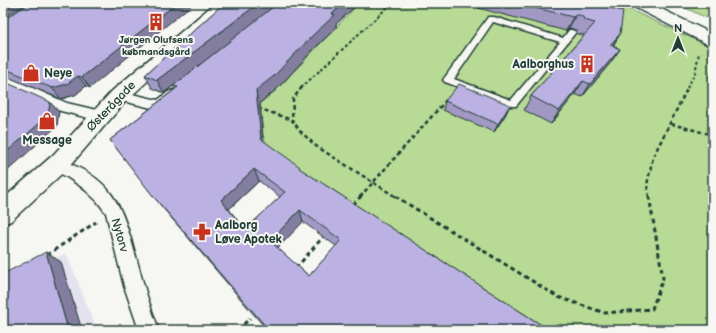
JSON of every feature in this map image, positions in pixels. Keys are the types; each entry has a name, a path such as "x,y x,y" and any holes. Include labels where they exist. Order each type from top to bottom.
{"street":[{"name":"Østerågade","path":"3,214 57,165 119,96 224,3"},
{"path":"637,3 711,35"},
{"path":"656,3 711,35"},
{"path":"3,79 56,105 90,115 100,116"},
{"path":"119,96 160,105 182,87"},
{"name":"Nytorv","path":"57,165 68,168 93,187 106,200 113,210 118,222 130,270 149,330"}],"lane":[{"path":"565,41 491,19 448,80 513,104 565,41 572,32"}],"path":[{"path":"292,120 293,99 305,84 392,3"},
{"path":"258,108 292,120 301,132 316,146 373,183 558,297 605,313 652,309 663,278 647,185 653,157 671,124 695,73 700,48 711,35"},
{"path":"348,210 439,109"},
{"path":"671,124 713,135"},
{"path":"42,258 113,210"},
{"path":"294,270 323,237"},
{"path":"238,330 250,318"}],"shaded area":[{"path":"66,253 97,330 3,330 3,289"}],"green space":[{"path":"359,3 616,3 713,48 713,74 709,73 713,102 713,330 528,330 270,154 263,135 259,103 277,89"},
{"path":"675,3 713,3 713,21"}],"building":[{"path":"30,3 177,3 82,77 78,76 67,84 52,88 3,68 3,20"},
{"path":"224,3 259,3 157,80 145,75"},
{"path":"278,3 344,3 332,14 335,15 314,34 274,76 256,90 261,139 300,167 299,168 549,330 269,330 153,196 110,140 178,87 173,86","holes":["254,169 285,192 245,230 221,200","300,210 341,240 309,276 270,241"]},
{"path":"515,3 582,3 586,6 592,4 623,11 620,34 610,45 620,49 590,84 583,81 559,111 531,96 595,23 584,20 583,17 579,15 573,17"},
{"path":"3,81 50,102 48,116 3,155"},
{"path":"459,84 510,105 498,124 445,101"},
{"path":"46,252 68,330 3,330 3,274"}],"place":[{"name":"Jørgen Olufsens købmandsgård","path":"156,22"},
{"name":"Aalborghus","path":"587,64"},
{"name":"Neye","path":"31,73"},
{"name":"Message","path":"47,121"},
{"name":"Aalborg Løve Apotek","path":"202,232"}]}
